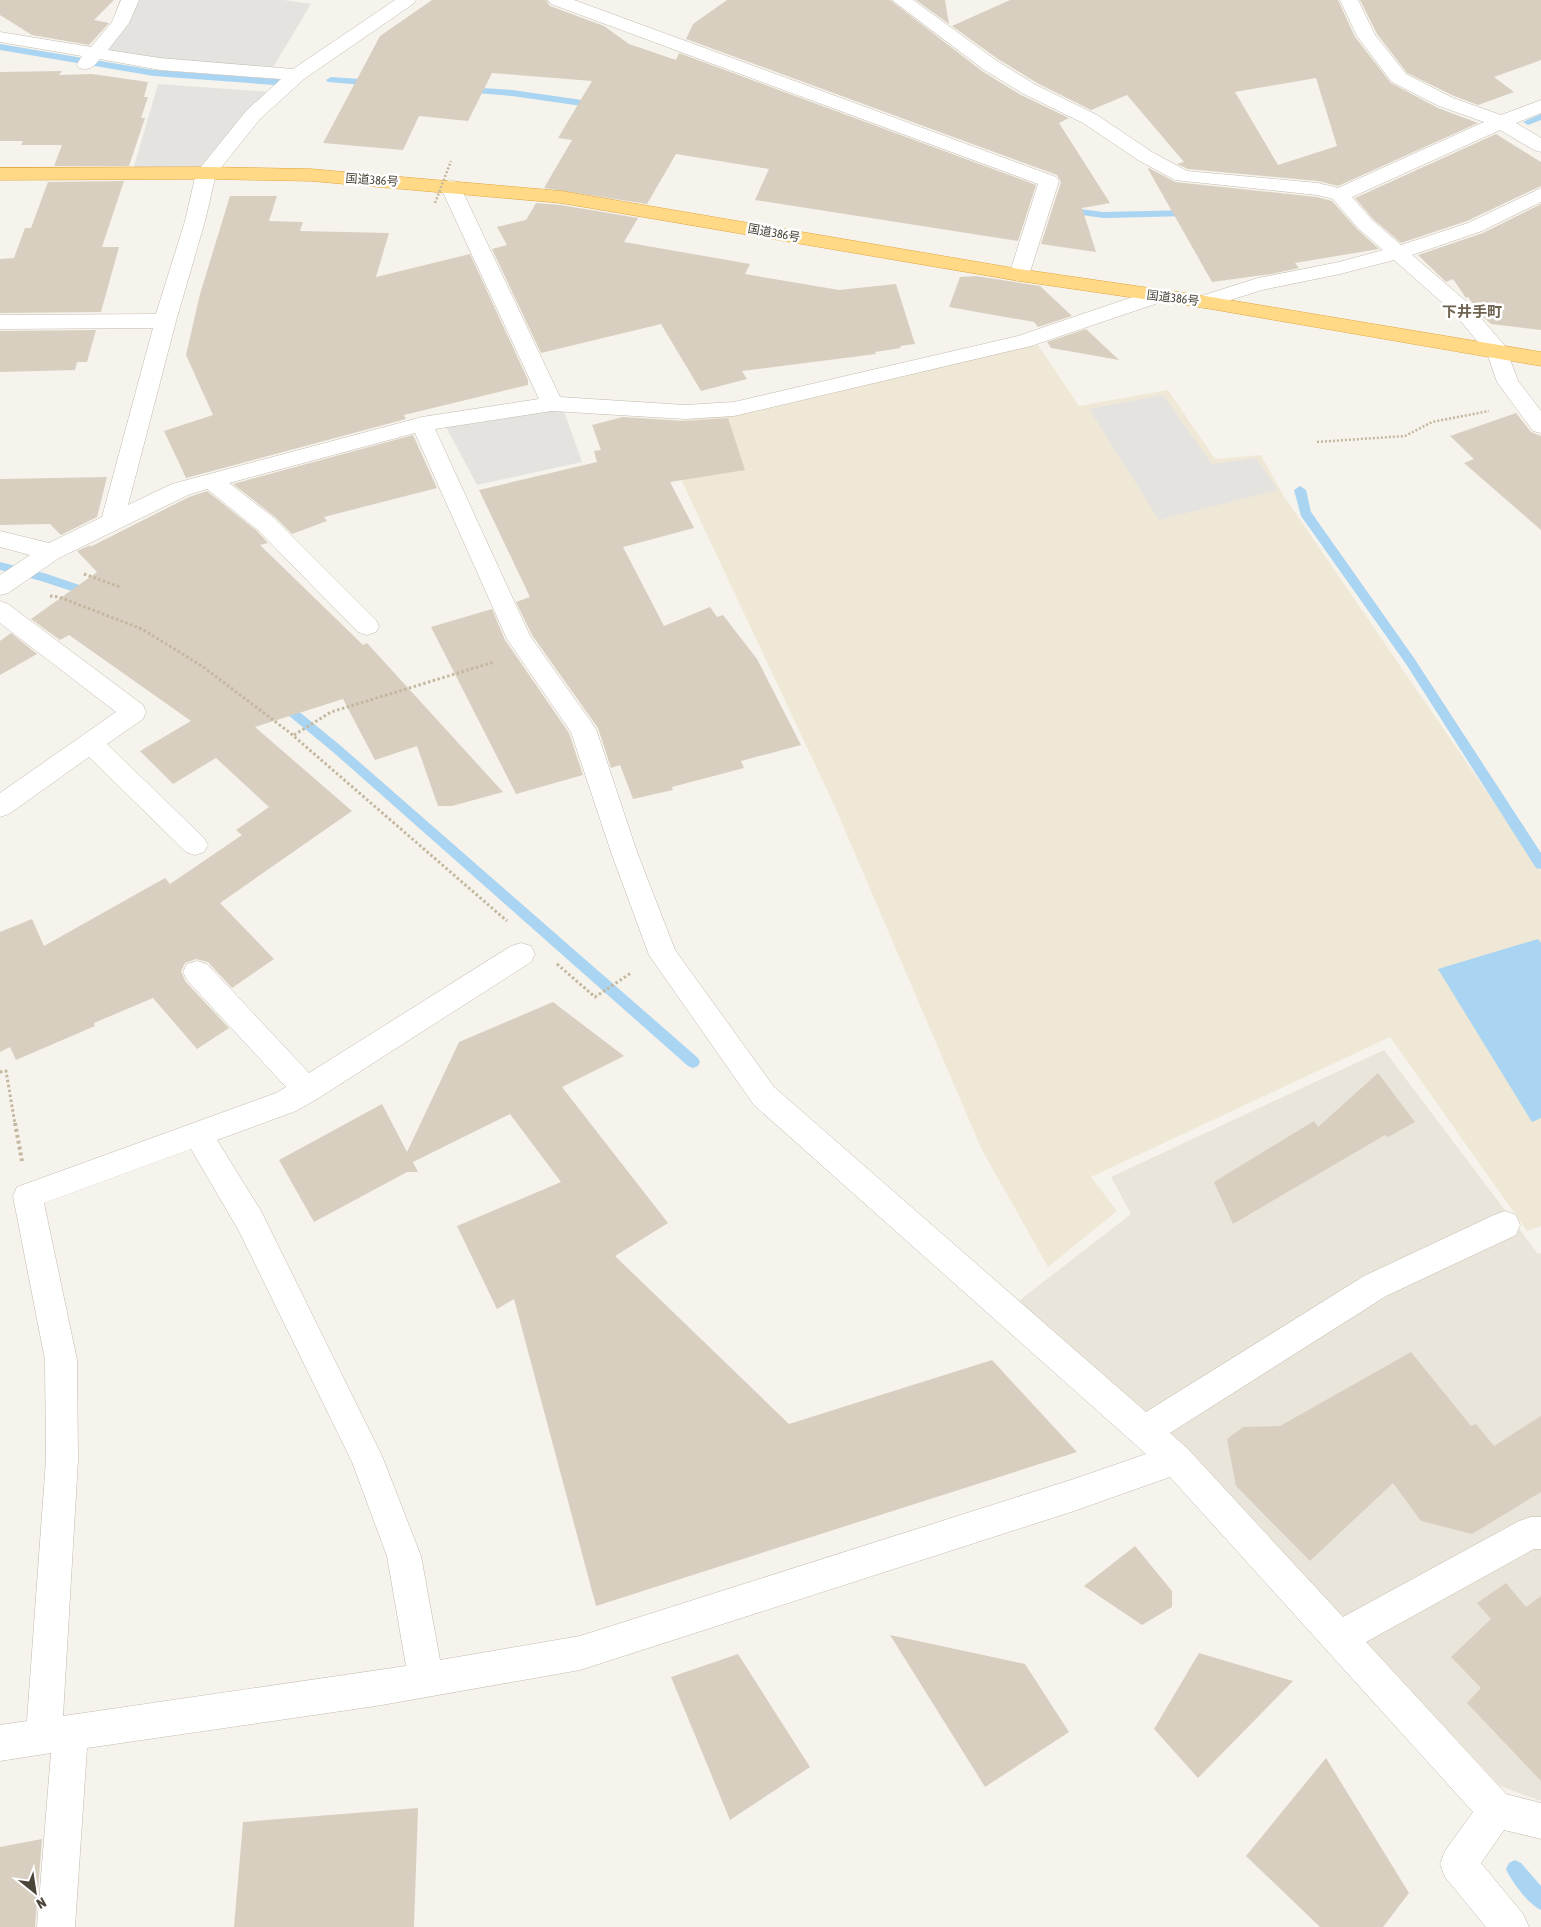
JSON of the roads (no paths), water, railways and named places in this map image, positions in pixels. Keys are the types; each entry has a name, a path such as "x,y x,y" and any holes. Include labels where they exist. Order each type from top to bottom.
{"highway":[{"name":"国道386号","path":"0,174 206,173 311,175 561,197 1019,275 1205,302 1541,359"}],"street":[{"path":"130,0 120,23 97,54 76,69 111,74 281,89"},
{"path":"113,520 166,321 195,221 206,173 253,115 297,75 407,0"},
{"path":"556,0 1049,181 1019,275"},
{"path":"900,0 990,65 1029,89 1090,119 1145,156 1182,176 1318,189 1340,195 1365,224 1461,308 1497,351 1508,382 1541,426"},
{"path":"1349,0 1366,36 1399,78 1446,102 1501,122 1541,146"},
{"path":"0,37 160,64 297,75"},
{"path":"1340,195 1501,122 1541,106"},
{"path":"450,186 552,404"},
{"path":"1205,302 1258,284 1340,268 1397,253 1475,227 1541,194"},
{"path":"0,587 51,552 113,520 180,489 422,424 552,404 685,412 734,409 1023,341 1157,296"},
{"path":"0,322 166,321"},
{"path":"422,424 519,639 583,729 624,852 663,955 764,1096 1176,1459 1496,1810 1541,1821"},
{"path":"211,481 266,524 367,626"},
{"path":"0,539 51,552"},
{"path":"0,610 134,712 0,807"},
{"path":"90,743 195,845"},
{"path":"56,1927 62,1460 61,1360 28,1196 286,1102 536,956"},
{"path":"197,972 307,1090"},
{"path":"198,1135 250,1221 366,1456 404,1556 426,1681"},
{"path":"1144,1431 1374,1286 1505,1225"},
{"path":"0,1743 426,1681 580,1653 1074,1495 1176,1459"},
{"path":"1339,1638 1531,1532 1541,1533"},
{"path":"1496,1810 1458,1864 1510,1927"}],"water":[{"path":"1538,939 1541,943 1541,1118 1532,1122 1438,969"}],"waterway":[{"path":"0,47 154,73 288,83"},
{"path":"331,80 375,83"},
{"path":"466,90 512,93 596,105"},
{"path":"1528,122 1541,117"},
{"path":"1065,210 1103,215 1190,213"},
{"path":"1300,490 1305,513 1410,661 1541,864"},
{"path":"0,566 43,577 93,594"},
{"path":"281,703 337,749 693,1062"},
{"path":"1515,1869 1541,1901"}],"district":[{"name":"下井手町","path":"1472,311"}]}
